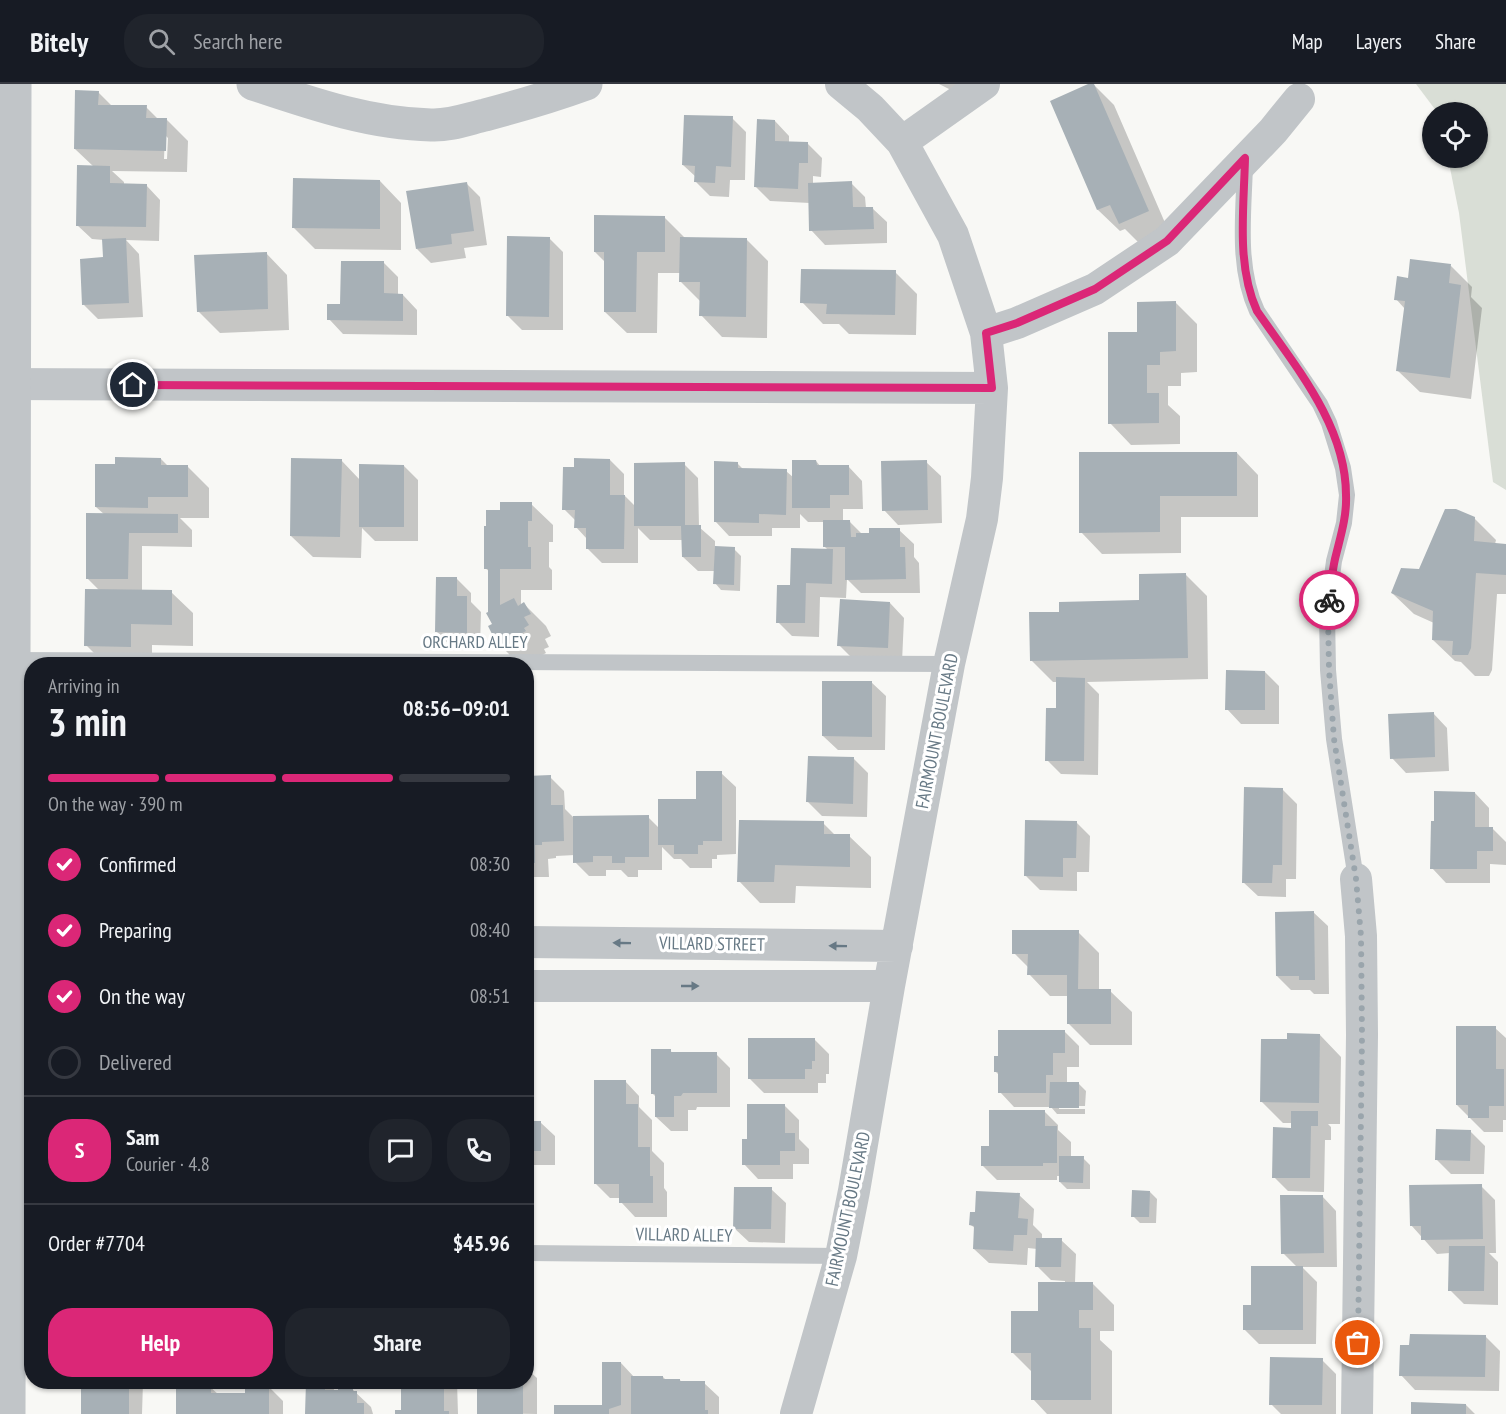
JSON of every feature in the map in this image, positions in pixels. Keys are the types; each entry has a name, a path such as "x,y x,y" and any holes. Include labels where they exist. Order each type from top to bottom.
{"street":[{"path":"253,84 310,103 363,116 402,123 433,125 466,120 586,84"},
{"name":"FAIRMOUNT BOULEVARD","path":"795,1414 841,1256 949,664 982,519 987,478 992,388 986,333 953,235 902,142 870,108 841,84"},
{"path":"902,142 984,84"},
{"path":"9,1414 14,1253 14,935 7,660 10,93"},
{"path":"986,333 1017,323 1095,289 1167,241 1273,131 1299,99"},
{"path":"7,384 992,388"},
{"path":"1356,879 1361,936 1362,1024 1357,1414"},
{"name":"VILLARD STREET","path":"534,942 897,946"},
{"path":"534,986 889,986"}],"lane":[{"path":"1245,158 1244,263 1251,298 1257,311 1320,404 1335,439 1347,495 1344,524 1334,561 1328,614 1329,670 1334,739 1356,879"},
{"name":"ORCHARD ALLEY","path":"7,660 24,660"},
{"name":"ORCHARD ALLEY","path":"534,662 949,664"},
{"name":"VILLARD ALLEY","path":"534,1253 841,1256"}],"shaded area":[{"path":"1416,84 1506,84 1506,490 1493,482 1459,213 1450,168 1488,168 1488,102 1430,102"}],"building":[{"path":"1088,84 1094,84 1149,211 1119,224 1110,205 1097,210 1050,101"},
{"path":"75,90 99,91 98,105 147,105 146,118 167,118 166,151 74,149"},
{"path":"684,115 733,116 731,167 716,166 715,183 694,182 695,166 682,165"},
{"path":"757,119 775,120 775,141 808,142 808,163 799,163 798,189 754,187"},
{"path":"77,165 110,166 110,183 147,184 146,227 76,226"},
{"path":"293,178 380,180 380,229 292,228"},
{"path":"852,181 853,207 873,207 874,229 809,231 808,183"},
{"path":"467,182 474,231 451,234 452,244 416,249 406,191"},
{"path":"594,215 665,216 665,252 637,252 636,312 604,312 604,252 594,252"},
{"path":"507,236 550,237 549,317 506,316"},
{"path":"680,237 747,238 746,317 699,316 700,282 679,282"},
{"path":"126,238 129,303 82,305 80,259 103,257 102,239"},
{"path":"267,252 268,309 197,312 194,255"},
{"path":"1410,259 1451,264 1449,283 1461,285 1450,378 1396,371 1405,301 1394,300 1397,276 1408,278"},
{"path":"341,261 384,261 384,293 403,294 403,321 327,320 327,304 340,304"},
{"path":"801,269 896,270 895,315 826,314 827,304 800,303"},
{"path":"1176,301 1176,351 1160,352 1160,365 1147,365 1147,393 1159,393 1159,423 1108,424 1108,332 1137,332 1137,302"},
{"path":"1079,452 1237,452 1237,496 1160,496 1160,532 1079,533"},
{"path":"115,457 161,458 161,465 188,465 188,497 148,497 148,508 95,507 95,464 115,464"},
{"path":"291,458 342,459 340,537 290,536"},
{"path":"574,458 610,459 610,495 625,495 624,549 586,549 586,528 574,528 575,510 562,510 563,467 574,467"},
{"path":"792,460 816,460 817,465 849,465 849,495 830,495 830,508 792,508"},
{"path":"927,460 928,510 882,511 881,461"},
{"path":"714,461 738,462 738,468 787,469 786,515 759,514 759,523 714,522"},
{"path":"685,462 685,525 701,525 701,557 682,557 681,526 634,526 634,463"},
{"path":"359,464 404,465 404,527 359,527"},
{"path":"500,502 532,502 532,521 528,521 531,569 500,569 500,605 514,598 518,606 524,602 531,614 524,617 529,625 524,628 526,631 498,646 488,626 492,624 486,613 488,612 488,569 484,569 484,526 486,526 486,510 500,510"},
{"path":"1445,509 1456,509 1475,517 1474,541 1506,544 1506,575 1476,573 1471,648 1468,655 1452,655 1453,641 1432,640 1433,611 1391,593 1401,568 1419,569"},
{"path":"86,513 178,514 178,533 129,533 128,579 86,579"},
{"path":"823,520 850,520 851,537 856,537 856,533 869,533 869,528 900,528 900,547 905,547 906,579 845,580 845,547 823,547"},
{"path":"715,546 735,547 734,585 713,584"},
{"path":"791,548 833,549 832,584 806,583 805,623 776,623 777,585 790,585"},
{"path":"1186,573 1188,658 1030,661 1029,612 1059,612 1059,602 1139,600 1139,574"},
{"path":"436,577 457,577 457,596 467,596 467,633 435,632"},
{"path":"85,589 172,590 172,625 131,624 131,647 84,646"},
{"path":"840,599 890,602 888,648 837,646"},
{"path":"1226,670 1265,671 1265,710 1225,710"},
{"path":"1056,677 1085,678 1084,761 1045,761 1046,708 1056,708"},
{"path":"822,681 872,681 872,737 822,736"},
{"path":"1434,712 1435,757 1390,759 1388,714"},
{"path":"808,756 854,757 853,804 806,802"},
{"path":"696,771 722,771 722,841 703,841 703,845 698,845 698,854 674,854 674,845 658,845 658,799 696,799"},
{"path":"551,775 551,805 563,805 564,841 542,842 542,845 535,845 535,863 534,863 534,776"},
{"path":"1244,787 1283,788 1282,865 1273,865 1272,883 1242,883"},
{"path":"1434,791 1475,792 1475,827 1493,827 1493,851 1477,851 1477,869 1430,869"},
{"path":"649,815 649,857 625,857 625,863 612,863 612,856 593,856 593,862 573,863 573,816"},
{"path":"739,820 824,821 824,834 850,834 850,867 775,865 774,882 737,882"},
{"path":"1025,820 1077,821 1076,858 1063,858 1063,877 1024,876"},
{"path":"1314,911 1315,980 1299,980 1299,976 1276,976 1275,912"},
{"path":"1012,930 1079,930 1078,989 1111,989 1111,1024 1067,1024 1067,975 1027,975 1028,954 1012,954"},
{"path":"1456,1026 1496,1026 1496,1069 1504,1069 1504,1106 1489,1106 1489,1118 1468,1118 1468,1105 1456,1105"},
{"path":"998,1030 1065,1030 1065,1053 1053,1053 1053,1075 1046,1075 1046,1093 998,1093 998,1072 994,1072 994,1056 998,1056"},
{"path":"1287,1033 1320,1034 1319,1103 1260,1102 1261,1039 1287,1039"},
{"path":"748,1038 815,1038 815,1061 812,1061 812,1069 805,1069 805,1079 748,1079"},
{"path":"651,1049 671,1049 671,1052 717,1052 717,1093 683,1093 681,1096 674,1096 674,1117 655,1117 655,1094 651,1094"},
{"path":"594,1080 626,1080 626,1104 638,1104 638,1147 650,1147 653,1203 619,1203 619,1184 594,1184"},
{"path":"1050,1082 1079,1082 1079,1108 1049,1108"},
{"path":"747,1104 785,1104 785,1133 795,1133 795,1151 780,1151 780,1165 742,1165 742,1139 747,1139"},
{"path":"989,1110 1045,1110 1045,1126 1057,1126 1057,1163 1043,1163 1043,1166 981,1166 981,1146 989,1146"},
{"path":"1291,1111 1318,1111 1318,1126 1311,1126 1310,1178 1272,1178 1273,1127 1291,1128"},
{"path":"534,1121 541,1121 541,1151 534,1151"},
{"path":"1436,1129 1471,1130 1470,1161 1435,1160"},
{"path":"1059,1156 1084,1156 1083,1183 1059,1182"},
{"path":"1482,1184 1483,1239 1421,1240 1421,1226 1410,1226 1409,1185"},
{"path":"734,1187 772,1187 771,1229 733,1229"},
{"path":"1132,1190 1150,1191 1149,1217 1131,1217"},
{"path":"976,1191 1020,1193 1018,1218 1028,1219 1027,1235 1014,1235 1013,1251 973,1249 974,1226 969,1225 970,1212 975,1212"},
{"path":"1280,1195 1323,1195 1324,1253 1281,1254"},
{"path":"1036,1238 1062,1238 1061,1267 1035,1267"},
{"path":"1449,1246 1485,1246 1484,1291 1448,1291"},
{"path":"1251,1266 1303,1266 1303,1330 1243,1330 1243,1305 1251,1305"},
{"path":"1038,1282 1093,1282 1093,1310 1079,1310 1079,1328 1091,1328 1091,1400 1031,1400 1031,1353 1011,1353 1011,1311 1038,1311"},
{"path":"1410,1334 1486,1335 1485,1377 1399,1376 1400,1345 1409,1345"},
{"path":"1270,1357 1323,1358 1322,1405 1269,1405"},
{"path":"602,1362 621,1362 621,1405 609,1409 609,1414 554,1414 554,1405 602,1405"},
{"path":"631,1376 663,1376 663,1379 705,1381 705,1410 708,1410 708,1414 631,1414"},
{"path":"81,1389 129,1389 129,1414 81,1414"},
{"path":"176,1389 211,1389 211,1393 245,1393 245,1389 269,1389 269,1414 176,1414"},
{"path":"306,1389 353,1389 357,1391 357,1403 364,1403 364,1414 305,1414"},
{"path":"401,1389 444,1389 444,1411 449,1411 449,1414 395,1414 395,1410 401,1410"},
{"path":"477,1389 523,1389 523,1414 477,1414"},
{"path":"1411,1402 1466,1404 1466,1414 1411,1414"}],"way so far":[{"path":"1329,600 1329,670 1334,739 1356,879 1361,936 1358,1343"}],"route":[{"path":"133,385 992,388 986,333 1017,323 1095,289 1167,241 1245,158 1244,263 1251,298 1257,311 1320,404 1329,423 1343,468 1347,495 1344,524 1334,561 1329,600"}]}
